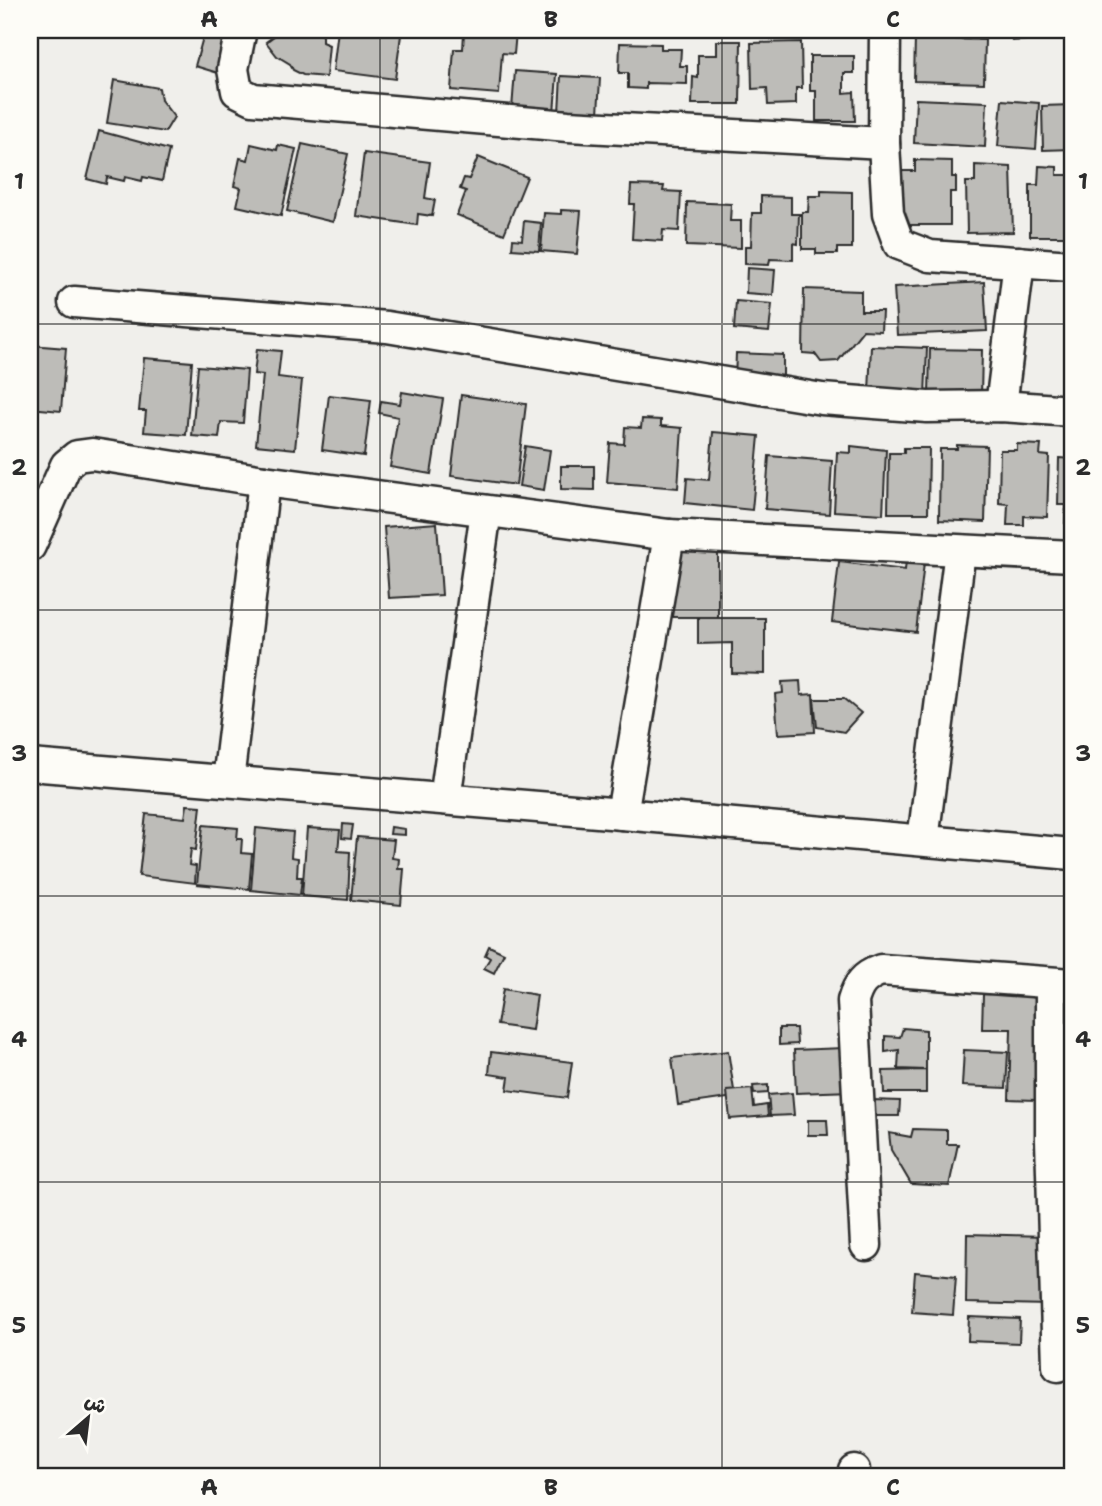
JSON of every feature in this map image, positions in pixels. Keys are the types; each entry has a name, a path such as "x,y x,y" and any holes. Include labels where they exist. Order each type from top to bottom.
{"street":[{"path":"241,30 233,69 237,91 253,99 568,126 884,143"},
{"path":"885,30 884,143 888,214 899,244 930,256 1072,267"},
{"path":"1001,406 1019,262"},
{"path":"74,302 387,327 822,399 927,407 1001,406 1072,411"},
{"path":"30,546 62,472 77,456 92,454 264,481 669,535 1072,556"},
{"path":"228,781 264,481"},
{"path":"445,799 486,511"},
{"path":"622,814 669,535"},
{"path":"923,841 960,551"},
{"path":"30,765 1072,854"},
{"path":"866,1245 853,1001 858,986 867,975 881,970 1062,983 1051,1140 1058,1366"}],"building":[{"path":"205,30 230,32 218,73 195,66"},
{"path":"282,30 322,33 322,42 329,45 326,77 303,75 277,56 266,42"},
{"path":"338,30 366,30 401,35 395,79 333,71"},
{"path":"483,30 516,32 514,54 502,53 499,94 451,90 454,49 463,49 464,33 483,34"},
{"path":"957,30 957,32 895,31"},
{"path":"1011,30 1056,30 1057,38 1012,41"},
{"path":"915,38 985,40 984,83 914,81"},
{"path":"717,41 741,41 740,104 692,104 693,77 698,78 698,55 717,55"},
{"path":"801,42 802,88 796,88 796,104 768,105 767,88 752,89 751,43"},
{"path":"620,43 661,44 661,49 681,49 680,66 687,66 687,84 646,83 646,89 628,88 628,73 619,73"},
{"path":"810,56 854,56 854,73 844,73 844,93 854,92 855,121 816,121 816,91 810,91"},
{"path":"515,71 557,74 554,113 512,109"},
{"path":"561,76 600,78 598,114 559,112"},
{"path":"114,80 159,88 161,100 174,117 165,132 107,123"},
{"path":"916,99 987,102 985,147 914,143"},
{"path":"1002,100 1039,103 1036,149 998,146"},
{"path":"1072,105 1072,149 1043,150 1042,106"},
{"path":"99,131 169,150 162,181 143,177 142,181 125,177 124,181 107,177 106,184 87,179"},
{"path":"251,144 277,150 278,145 296,149 281,216 237,206 241,188 234,186 240,158 248,160"},
{"path":"302,144 348,154 333,222 287,211"},
{"path":"364,153 430,162 425,198 435,200 432,216 418,214 417,225 356,216"},
{"path":"478,157 527,177 504,234 457,215 466,191 460,189 464,178 469,179"},
{"path":"915,160 952,161 956,192 950,192 950,225 901,225 901,171 915,171"},
{"path":"975,165 1011,167 1013,232 967,233 966,182 975,182"},
{"path":"1039,166 1057,167 1057,175 1072,175 1072,236 1030,236 1030,185 1038,185"},
{"path":"631,185 664,186 663,191 681,192 679,231 663,230 662,241 632,239 634,204 630,204"},
{"path":"821,191 852,192 852,248 837,248 837,254 816,254 816,249 802,249 802,212 808,212 809,196 821,196"},
{"path":"761,196 791,197 791,214 799,214 798,244 793,243 793,260 770,259 769,265 745,264 745,246 751,246 752,213 761,213"},
{"path":"687,202 731,204 730,221 741,221 741,248 686,246"},
{"path":"561,210 581,211 577,254 541,251 544,213 561,214"},
{"path":"524,221 541,223 539,251 512,249 513,239 522,240"},
{"path":"747,268 775,270 773,295 746,293"},
{"path":"984,282 987,331 897,335 894,287"},
{"path":"804,289 861,291 861,311 882,311 881,331 863,330 838,361 821,362 815,354 803,353"},
{"path":"736,301 772,304 769,332 734,329"},
{"path":"30,345 66,348 61,411 30,408"},
{"path":"871,346 927,348 925,396 869,393"},
{"path":"257,349 281,351 278,377 302,380 295,449 256,445 263,375 254,374"},
{"path":"930,349 982,350 981,397 929,396"},
{"path":"736,353 783,355 783,383 735,382"},
{"path":"144,358 192,362 186,435 144,432 146,411 139,411"},
{"path":"198,366 247,370 243,423 221,422 219,438 192,436"},
{"path":"1066,378 1072,378 1072,409 1064,409"},
{"path":"402,392 443,399 431,474 390,467 398,417 379,413 381,401 400,404"},
{"path":"329,395 371,400 364,456 322,450"},
{"path":"461,395 526,404 516,485 451,476"},
{"path":"642,419 661,420 661,426 682,428 678,488 607,482 610,443 624,444 625,427 641,428"},
{"path":"713,432 759,436 752,510 685,503 687,478 709,480"},
{"path":"1017,444 1041,445 1040,455 1049,456 1047,517 1024,516 1024,525 1007,525 1008,504 999,503 1000,450 1017,450"},
{"path":"957,445 987,446 985,522 939,520 940,449 957,449"},
{"path":"525,446 550,450 544,490 519,486"},
{"path":"851,446 886,450 883,514 834,511 837,452 851,453"},
{"path":"904,448 929,448 928,513 888,513 889,453 904,453"},
{"path":"769,456 832,461 829,514 765,509"},
{"path":"1059,458 1072,459 1072,523 1065,523 1066,505 1058,505"},
{"path":"561,466 594,466 594,490 561,489"},
{"path":"437,523 442,595 389,598 384,527"},
{"path":"667,550 718,550 718,617 668,617"},
{"path":"906,561 924,563 916,632 832,622 839,562 905,570"},
{"path":"698,618 765,618 765,674 732,673 732,643 698,644"},
{"path":"800,681 801,695 813,694 815,732 778,734 775,694 783,693 782,682"},
{"path":"814,699 844,699 861,713 844,732 817,727"},
{"path":"187,805 201,806 196,850 191,849 189,865 196,866 195,883 139,876 146,814 185,818"},
{"path":"343,824 353,825 351,839 342,838"},
{"path":"203,825 238,828 237,839 242,839 241,853 252,854 249,889 197,884"},
{"path":"391,827 405,829 405,835 390,834"},
{"path":"256,828 293,832 291,857 298,858 297,877 302,877 300,895 251,890"},
{"path":"307,828 340,830 338,851 350,852 348,900 302,896"},
{"path":"357,837 394,840 392,858 399,859 398,869 404,869 401,905 351,900"},
{"path":"489,946 504,953 494,973 484,968 490,958 485,955"},
{"path":"503,989 537,995 532,1030 497,1025"},
{"path":"983,994 1037,995 1035,1100 1009,1099 1011,1029 982,1029"},
{"path":"779,1028 796,1028 797,1044 779,1045"},
{"path":"903,1028 926,1030 926,1070 898,1069 899,1050 885,1052 885,1036 900,1037"},
{"path":"844,1048 852,1091 796,1093 794,1050"},
{"path":"964,1050 1008,1052 1006,1088 962,1086"},
{"path":"728,1051 735,1097 678,1105 672,1058"},
{"path":"491,1052 572,1062 567,1098 507,1090 509,1077 489,1074"},
{"path":"1072,1069 1072,1096 1069,1096 1067,1070"},
{"path":"926,1070 926,1093 884,1093 883,1071"},
{"path":"768,1085 768,1093 754,1094 753,1086"},
{"path":"752,1089 754,1107 767,1105 768,1116 730,1119 727,1091"},
{"path":"792,1093 794,1115 770,1116 768,1095"},
{"path":"872,1100 900,1101 899,1116 872,1116"},
{"path":"808,1120 827,1120 828,1135 808,1135"},
{"path":"913,1129 947,1130 947,1144 958,1144 949,1186 911,1184 891,1150 889,1133 911,1137"},
{"path":"967,1234 1048,1236 1047,1305 966,1303"},
{"path":"915,1272 956,1276 953,1315 912,1312"},
{"path":"969,1317 1020,1319 1019,1343 968,1341"}]}
